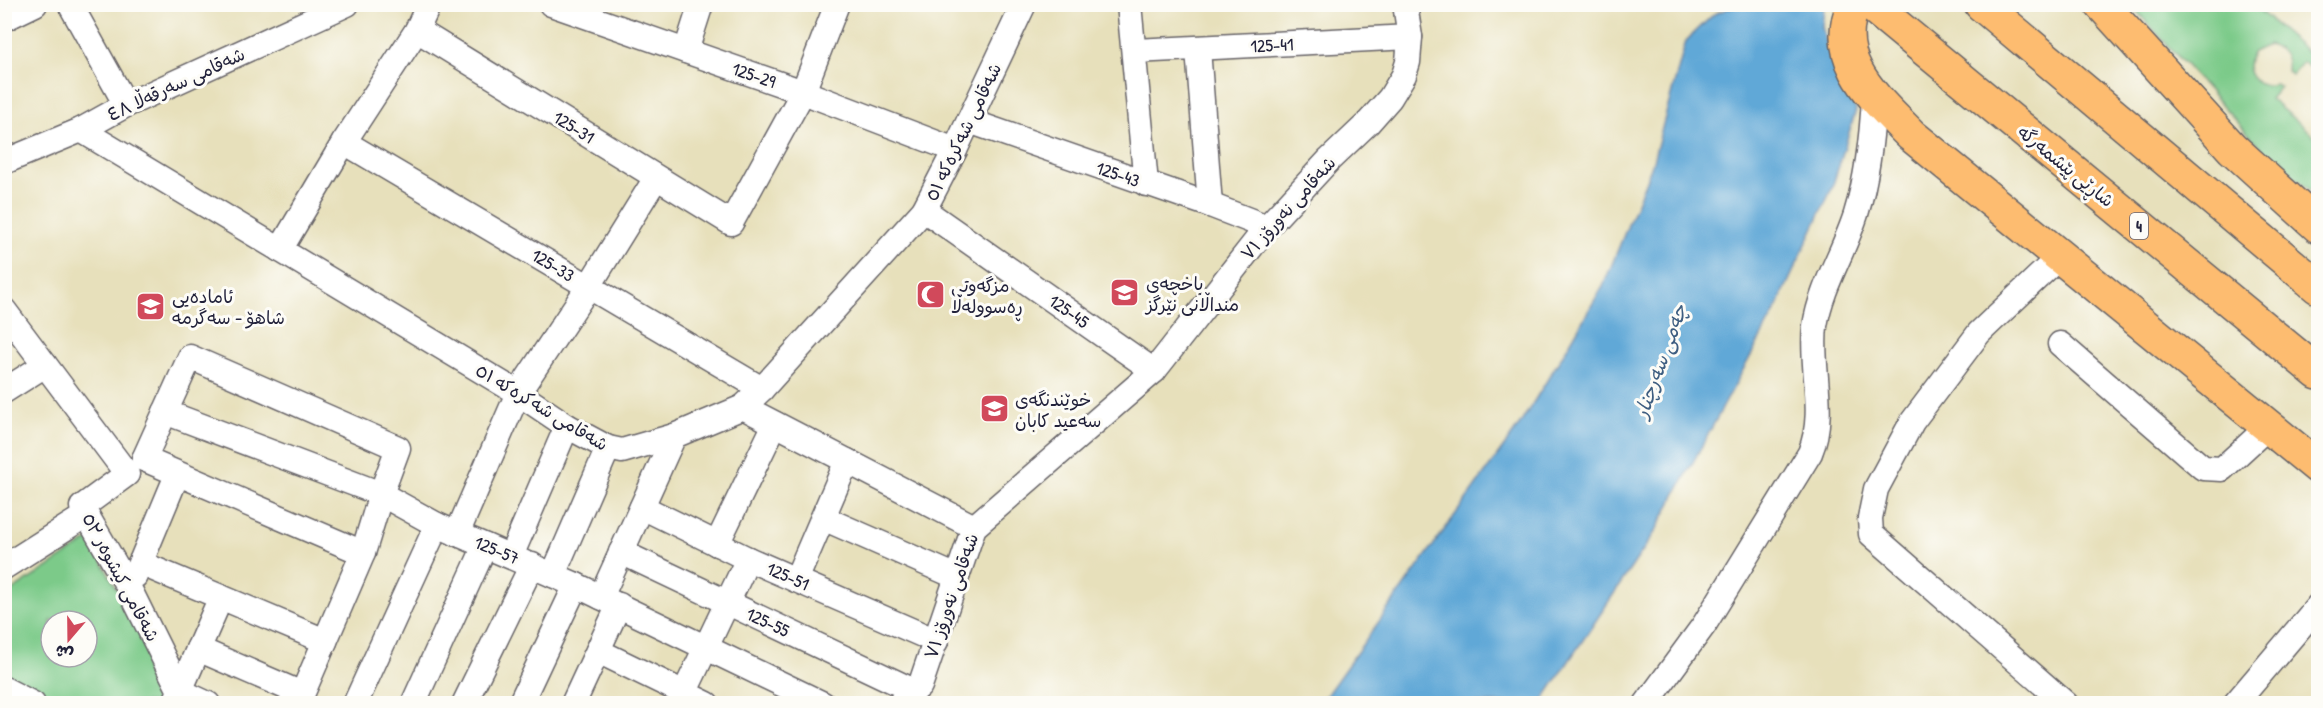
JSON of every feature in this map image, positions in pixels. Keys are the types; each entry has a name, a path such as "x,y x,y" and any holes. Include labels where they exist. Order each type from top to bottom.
{"highway":[{"path":"1854,4 1846,29 1846,46 1855,70 1874,97 1911,135 2319,467"},
{"name":"شاڕێی پێشمەرگە","path":"1870,4 2319,373"},
{"path":"2101,4 2232,148 2319,226"},
{"path":"1990,11 2319,287"}],"street":[{"path":"4,19 34,4"},
{"path":"70,4 126,105"},
{"name":"شەقامی سەرقەڵا ٤٨","path":"4,162 81,130 126,105 347,4"},
{"path":"280,250 344,142 417,30 429,4"},
{"path":"686,51 701,4"},
{"path":"803,92 837,4"},
{"name":"شەقامی شەکرەکە ٥١","path":"81,130 518,393 567,426 608,448 622,451 674,436 743,407 762,389 924,210 1024,4"},
{"path":"1129,4 1146,184"},
{"name":"شەقامی نەورۆز ٧١","path":"906,697 920,686 974,527 1154,371 1267,227 1390,98 1404,75 1408,62 1410,37 1405,4"},
{"name":"125-29","path":"552,5 803,92 955,150"},
{"name":"125-31","path":"417,30 731,223 803,92"},
{"name":"125-41","path":"1135,51 1410,37"},
{"path":"1198,49 1210,205"},
{"path":"1646,704 1704,625 1810,453 1815,440 1818,412 1815,328 1821,300 1845,244 1864,183 1871,151 1874,97"},
{"name":"125-43","path":"969,121 1267,227"},
{"name":"125-33","path":"344,142 762,389"},
{"path":"355,704 518,393 589,286 656,178"},
{"name":"125-45","path":"924,210 1154,371"},
{"path":"2059,257 1979,333 1912,422 1876,489 1870,518 1871,534 2066,704"},
{"path":"4,310 118,463 144,459 363,553"},
{"path":"2060,344 2203,468 2222,469 2268,426"},
{"path":"144,459 190,357 398,448 363,553 300,699 198,649"},
{"path":"4,391 45,365"},
{"path":"743,407 974,527"},
{"name":"125-57","path":"165,412 381,494 447,530 576,585 823,704"},
{"path":"717,543 775,424"},
{"path":"532,565 567,426"},
{"path":"577,702 598,651 621,552 674,436"},
{"path":"464,704 532,565 608,448"},
{"path":"796,580 847,461"},
{"name":"شەقامی کیشوەر ٥٣","path":"118,463 127,474 82,507 130,590 177,697"},
{"path":"130,590 177,475"},
{"name":"125-51","path":"642,507 748,559 936,641"},
{"path":"4,567 86,515"},
{"path":"823,518 957,577"},
{"path":"413,704 485,546"},
{"name":"125-55","path":"621,552 728,603 906,697"},
{"path":"681,698 748,559"},
{"path":"140,563 325,641"},
{"path":"520,704 576,585"},
{"path":"208,704 177,697 221,597"},
{"path":"2235,704 2319,606"},
{"path":"598,651 681,698 707,704"},
{"path":"4,689 33,704"}],"green space":[{"path":"2131,5 2253,5 2318,61 2318,75 2303,62 2292,75 2287,71 2284,54 2268,45 2253,52 2248,65 2256,81 2268,85 2276,84 2280,87 2270,99 2318,139 2318,197 2263,150"},
{"path":"90,539 172,694 168,703 58,703 5,677 4,596"}],"water":[{"name":"چەمی سەرچنار","path":"1737,5 1827,5 1824,9 1822,27 1827,45 1856,110 1832,188 1773,315 1655,532 1541,703 1320,704 1520,424 1564,353 1604,284 1651,168 1686,41 1714,14"}],"place":[{"name":"باخچەی منداڵانی نێرگز","path":"1125,293"},
{"name":"مزگەوتی ڕەسوولەڵا","path":"930,295"},
{"name":"ئامادەیی شاهۆ - سەگرمە","path":"151,306"},
{"name":"خوێندنگەی سەعید کابان","path":"994,409"}]}
